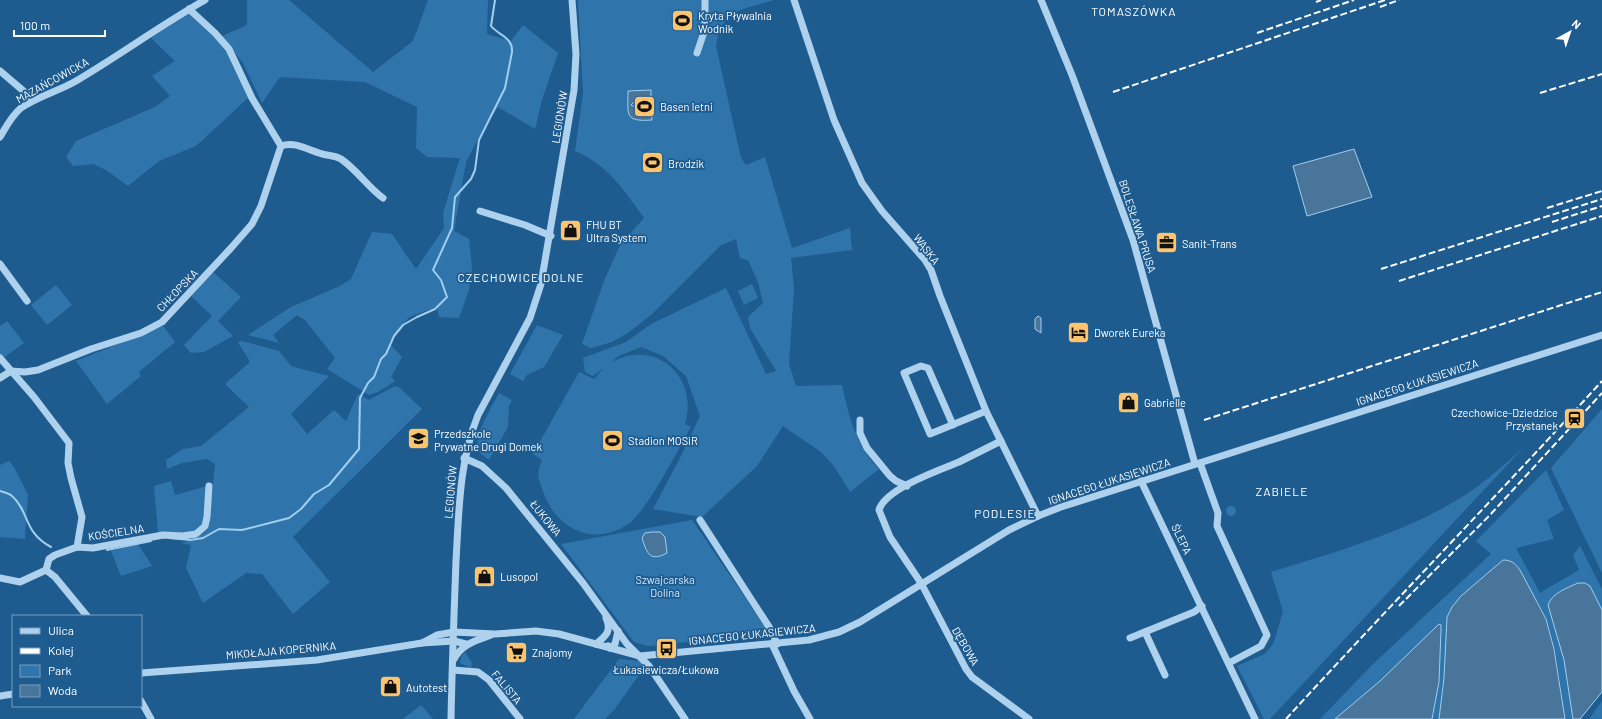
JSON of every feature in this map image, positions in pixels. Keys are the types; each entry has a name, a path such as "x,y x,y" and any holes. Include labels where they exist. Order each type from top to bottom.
{"street":[{"name":"MAZAŃCOWICKA","path":"0,137 10,120 20,108 34,100 69,85 124,52 188,9 205,0"},
{"name":"LEGIONÓW","path":"450,719 460,492 464,458 478,415 530,318 541,284 551,236 574,90 576,54 572,0"},
{"path":"697,53 705,29 705,0"},
{"name":"WĄSKA","path":"794,0 834,120 862,183 882,211 925,260 931,270 986,411 1038,516"},
{"name":"BOLESŁAWA PRUSA","path":"1041,0 1072,75 1133,240 1198,464 1216,506 1218,513 1216,526 1267,635 1261,646 1229,663"},
{"path":"188,9 229,49 252,98 281,146 296,146 335,156 346,163 372,190 383,198"},
{"path":"0,71 34,100"},
{"name":"CHŁOPSKA","path":"11,371 25,372 38,370 90,348 141,333 162,322 252,224 261,206 281,146"},
{"path":"480,211 525,225 551,236"},
{"path":"0,264 27,301"},
{"name":"IGNACEGO ŁUKASIEWICZA","path":"454,632 495,634 536,631 559,634 640,656 808,640 839,632 860,622 1009,530 1038,516 1141,481 1602,335"},
{"path":"0,358 34,397 69,443 70,471 82,517 77,547"},
{"path":"952,425 928,368 921,366 904,373 930,434 952,425 986,411"},
{"path":"0,378 11,371"},
{"path":"860,420 860,433 867,448 890,476 896,481 907,486 930,473 1000,441"},
{"name":"ŁUKOWA","path":"464,458 482,466 506,488 538,525 599,604 630,648 649,666 686,719"},
{"name":"ŚLEPA","path":"1141,481 1255,719"},
{"name":"KOŚCIELNA","path":"46,570 49,559 55,555 77,547 93,548 163,535 183,536 196,534 205,526 209,486"},
{"name":"DĘBOWA","path":"907,486 884,501 879,510 886,529 894,544 921,583 966,669 972,677 1029,719"},
{"path":"700,520 770,630 774,644 794,691 810,719"},
{"path":"0,578 20,582 46,570 59,582 86,615"},
{"name":"ŁUKOWA","path":"599,604 608,623 607,642 610,648"},
{"path":"1130,638 1194,612 1202,606"},
{"path":"610,648 615,644 618,631"},
{"name":"MIKOŁAJA KOPERNIKA","path":"422,643 437,635 454,632"},
{"path":"1144,632 1165,675"},
{"name":"IGNACEGO ŁUKASIEWICZA","path":"466,644 495,634"},
{"path":"596,644 607,636"},
{"path":"454,641 466,644"},
{"name":"MIKOŁAJA KOPERNIKA","path":"142,673 317,660 422,643 454,641"},
{"path":"453,660 459,650 466,644"},
{"name":"FALISTA","path":"452,670 478,672 489,680 520,719"},
{"path":"0,696 12,694"},
{"path":"142,703 151,719"}],"green space":[{"path":"247,0 289,0 373,72 413,41 428,0 488,0 487,34 511,41 523,25 558,53 542,100 535,129 498,107 480,135 466,162 454,231 469,239 472,268 469,290 459,318 439,317 437,307 409,317 389,343 402,357 391,377 395,381 378,392 369,395 327,369 335,358 305,320 297,315 273,335 279,343 248,335 291,307 340,286 351,279 372,232 392,234 416,269 444,228 443,213 460,158 427,157 416,148 417,107 365,82 280,77 262,103 243,63 222,36 247,25"},
{"path":"578,0 774,0 735,12 723,24 716,46 741,158 746,165 765,157 792,248 850,228 852,250 791,258 794,288 789,364 796,386 842,385 854,430 864,451 879,469 850,492 834,466 821,452 783,426 757,466 702,517 653,509 700,416 686,376 663,356 641,347 619,356 611,362 631,355 648,356 660,360 670,366 678,375 684,386 687,398 688,411 685,424 691,427 662,479 636,517 628,524 615,531 602,534 589,534 566,524 556,515 549,504 538,476 542,460 533,454 579,372 594,379 604,368 593,376 585,372 583,358 626,342 651,324 726,288 766,374 776,371 750,328 748,317 763,303 758,282 748,260 740,258 736,239 721,245 652,314 628,333 612,342 591,348 582,344 604,281 620,245 644,218 622,188 606,171 597,163 575,151 583,93"},
{"path":"188,11 214,35 227,50 249,97 196,146 159,161 128,186 106,170 93,164 73,166 66,157 76,141 155,107 170,96 152,76 175,61 151,38"},
{"path":"212,271 241,297 218,321 233,336 204,352 191,353 184,345 212,316 191,296"},
{"path":"752,284 758,298 744,305 738,291"},
{"path":"56,285 72,305 47,325 31,305"},
{"path":"7,321 24,343 2,359 0,356 0,326"},
{"path":"537,325 563,335 544,367 527,375 523,381 510,374"},
{"path":"163,326 175,342 139,372 141,376 107,404 76,361"},
{"path":"242,341 279,351 291,366 329,376 291,414 307,434 334,410 346,421 358,394 369,400 395,386 400,388 422,409 293,537 330,582 293,614 262,574 246,573 203,603 186,568 191,545 181,543 198,537 207,528 209,523 215,464 207,459 182,463 167,469 166,460 183,449 201,446 249,407 225,384 250,362 238,342"},
{"path":"499,393 512,400 509,406 508,427 489,460 478,449 478,437 484,421"},
{"path":"1602,409 1602,573 1551,468"},
{"path":"1523,448 1270,719 1264,719 1237,666 1265,654 1273,644 1283,611 1271,572 1376,538 1426,517 1451,504 1474,489"},
{"path":"9,461 14,467 28,495 25,539 0,537 0,465"},
{"path":"1546,470 1564,510 1547,520 1554,539 1516,548 1540,593 1579,570 1573,555 1580,546 1602,589 1602,610 1590,586 1548,605 1564,660 1573,719 1565,719 1556,657 1548,624 1543,611 1533,599 1480,579 1452,607 1447,617 1444,678 1439,719 1432,719 1439,682 1380,681 1335,719 1320,719 1372,665 1491,554 1476,541"},
{"path":"171,481 175,495 207,486 204,520 198,531 193,534 180,535 158,533 154,486"},
{"path":"1231,506 1236,511 1231,516 1226,511"},
{"name":"Szwajcarska Dolina","path":"692,520 770,634 648,646 634,642 561,544"},
{"path":"138,544 152,566 121,576 111,551"},
{"path":"465,652 472,663 471,668 460,663 461,657"},
{"path":"619,659 640,661 644,668 614,710 605,719 574,719"},
{"path":"1602,701 1602,719 1589,719"},
{"path":"421,705 433,719 403,719"}],"water":[{"name":"Basen letni","path":"651,90 651,101 634,102 631,105 635,107 637,105 651,104 652,120 636,120 632,118 628,111 628,91"},
{"path":"1354,149 1372,197 1307,216 1293,166"},
{"path":"1038,316 1041,318 1041,333 1035,329 1035,319"},
{"path":"660,532 665,537 667,553 657,557 650,555 642,538 645,533"},
{"path":"1503,560 1513,562 1520,570 1546,619 1554,649 1565,719 1439,719 1444,678 1447,617 1452,607 1461,596"},
{"path":"1578,583 1585,583 1590,586 1602,610 1602,692 1580,719 1573,719 1564,660 1548,605 1556,594"},
{"path":"1439,624 1441,625 1441,630 1439,682 1432,719 1335,719 1380,681"}],"waterway":[{"path":"169,538 190,540 203,538 219,529 242,530 289,518 301,509 314,494 329,485 359,449 360,398 368,383 374,377 381,359 386,354 394,336 403,325 435,309 447,297 441,280 433,270 452,228 455,197 471,179 475,170 479,140 505,88 512,52 512,47 508,40 491,26 495,0"},
{"path":"0,491 8,493 18,502 36,535 51,547"},
{"path":"107,550 151,541"}],"railway":[{"path":"1316,2 1321,0"},
{"path":"1257,33 1354,0"},
{"path":"1113,92 1385,0"},
{"path":"1380,7 1399,0"},
{"path":"1540,93 1602,74"},
{"path":"1547,208 1602,191"},
{"path":"1381,269 1602,199"},
{"path":"1552,222 1602,206"},
{"path":"1399,281 1602,216"},
{"path":"1204,420 1602,292"},
{"path":"1286,719 1602,381"},
{"path":"1399,606 1489,516 1602,393"}],"place":[{"name":"Kryta Pływalnia Wodnik","path":"682,21"},
{"name":"Basen letni","path":"644,106"},
{"name":"Brodzik","path":"652,163"},
{"name":"FHU BT Ultra System","path":"571,230"},
{"name":"Sanit-Trans","path":"1166,243"},
{"name":"Dworek Eureka","path":"1078,332"},
{"name":"Gabrielle","path":"1129,402"},
{"name":"Czechowice-Dziedzice Przystanek","path":"1574,418"},
{"name":"Przedszkole Prywatne Drugi Domek","path":"419,439"},
{"name":"Stadion MOSiR","path":"612,440"},
{"name":"Lusopol","path":"485,576"},
{"name":"Łukasiewicza/Łukowa","path":"666,649"},
{"name":"Znajomy","path":"517,652"},
{"name":"Autotest","path":"391,687"}],"district":[{"name":"TOMASZÓWKA","path":"1134,11"},
{"name":"CZECHOWICE DOLNE","path":"521,277"},
{"name":"ZABIELE","path":"1282,491"},
{"name":"PODLESIE","path":"1005,513"}]}
